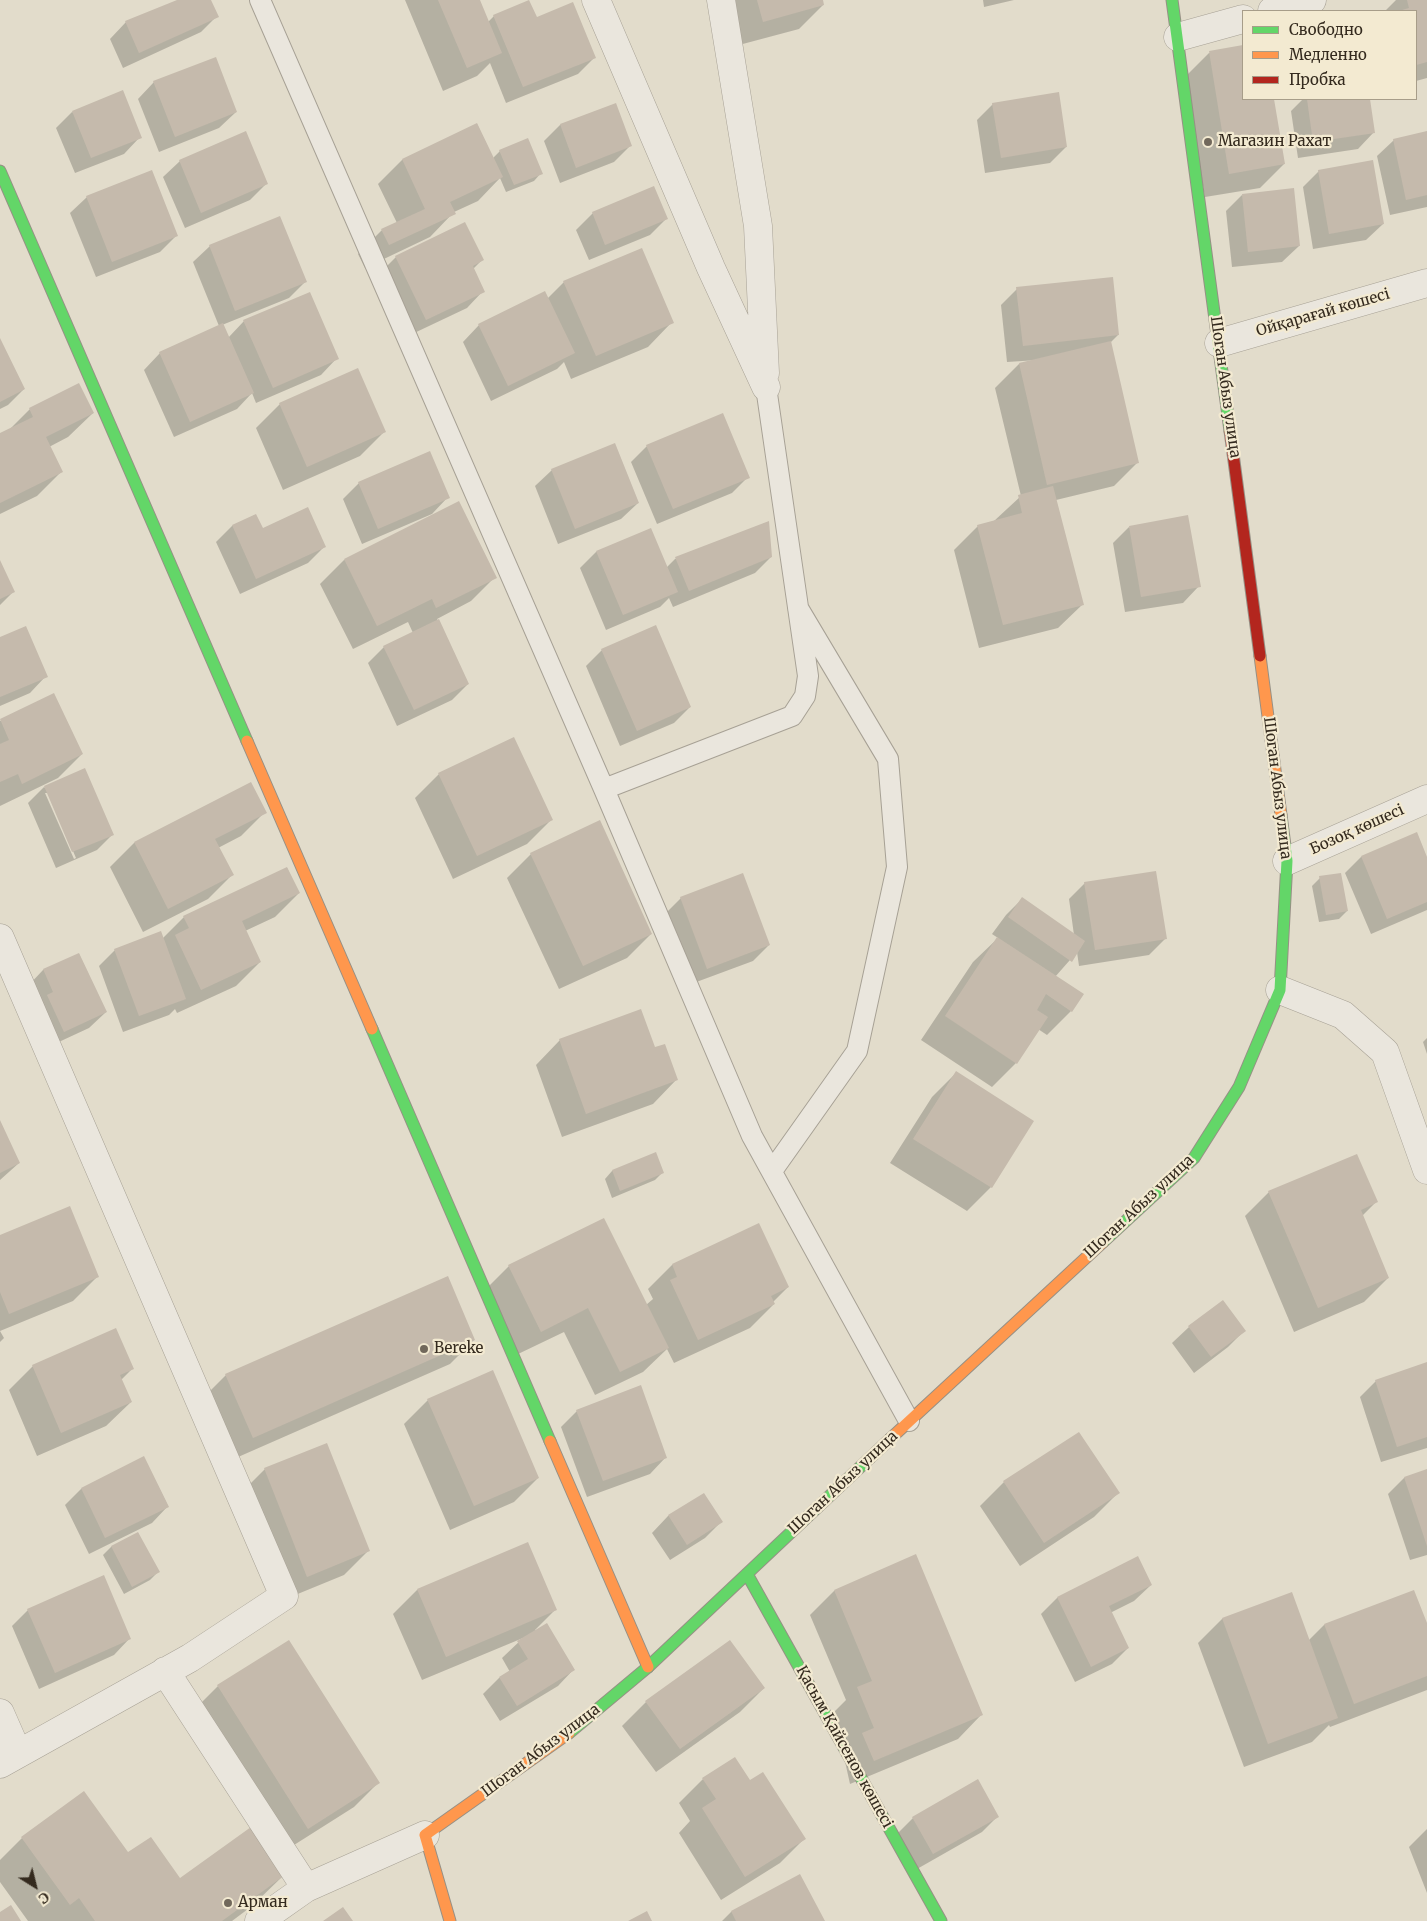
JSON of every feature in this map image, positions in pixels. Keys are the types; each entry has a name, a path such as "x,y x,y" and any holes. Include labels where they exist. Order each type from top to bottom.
{"street":[{"path":"596,0 710,268 766,387"},
{"path":"721,0 758,226 766,387"},
{"name":"Шоган Абыз улица","path":"259,1921 306,1888 425,1835 565,1737 648,1667 909,1421 1194,1158 1239,1087 1280,990 1287,860 1172,0"},
{"path":"1276,10 1312,0"},
{"path":"1178,37 1242,19"},
{"path":"0,171 648,1667"},
{"name":"Ойқарағай көшесі","path":"1219,343 1427,283"},
{"name":"Бозоқ көшесі","path":"1287,860 1427,799"},
{"path":"0,938 284,1596 190,1658 9,1759 0,1713"},
{"path":"1280,990 1343,1015 1385,1052 1418,1111 1427,1170"},
{"name":"Қасым Қайсенов көшесі","path":"747,1574 941,1921"},
{"path":"165,1672 306,1888"},
{"path":"425,1835 450,1921"}],"lane":[{"path":"260,0 604,789 752,1136 909,1421"},
{"path":"604,789 792,716 805,696 808,676 766,387"},
{"path":"772,1171 857,1052 897,867 888,759 798,608"}],"building":[{"path":"177,0 211,0 219,17 139,53 125,21"},
{"path":"438,0 480,0 502,53 467,68"},
{"path":"529,0 537,17 573,2 596,58 523,87 493,15"},
{"path":"757,0 823,0 824,5 763,22"},
{"path":"1407,0 1427,0 1427,62 1417,65 1417,10 1402,10 1409,8"},
{"path":"1242,45 1242,100 1274,100 1285,164 1229,174 1209,51"},
{"path":"216,57 237,112 175,137 153,81"},
{"path":"123,90 142,138 91,158 72,111"},
{"path":"1059,92 1067,147 1001,158 992,103"},
{"path":"1307,100 1370,100 1375,133 1313,142"},
{"path":"616,103 632,146 576,168 560,124"},
{"path":"477,123 503,177 450,202 456,214 389,245 381,229 425,209 402,159"},
{"path":"246,131 268,184 201,213 179,160"},
{"path":"1427,131 1427,195 1406,200 1393,139"},
{"path":"528,138 543,174 514,185 499,150"},
{"path":"1373,160 1384,224 1329,234 1318,170"},
{"path":"152,170 178,236 112,262 86,196"},
{"path":"654,186 668,219 605,245 592,212"},
{"path":"1294,188 1300,246 1248,252 1242,194"},
{"path":"280,216 307,282 235,311 209,245"},
{"path":"465,222 484,260 473,266 485,292 426,320 395,256"},
{"path":"642,248 674,323 596,356 563,281"},
{"path":"1113,277 1119,335 1023,346 1016,287"},
{"path":"545,291 575,353 508,386 478,324"},
{"path":"310,292 339,359 273,388 243,320"},
{"path":"223,323 254,393 190,422 159,352"},
{"path":"0,338 25,389 0,402"},
{"path":"1111,341 1139,463 1047,485 1019,363"},
{"path":"358,368 386,432 307,467 279,403"},
{"path":"79,383 94,413 46,437 63,472 0,503 0,433 33,417 29,408"},
{"path":"723,413 750,478 673,509 646,445"},
{"path":"615,443 639,503 575,529 551,469"},
{"path":"430,451 450,498 378,529 358,482"},
{"path":"1053,486 1084,605 1003,625 977,525 1022,513 1018,495"},
{"path":"459,501 497,578 436,608 432,599 377,626 344,559"},
{"path":"308,507 326,547 256,579 232,525 256,514 263,528"},
{"path":"1188,515 1201,587 1141,597 1129,526"},
{"path":"769,521 772,557 689,591 675,557"},
{"path":"651,528 678,592 623,615 596,551"},
{"path":"0,560 15,592 0,599"},
{"path":"439,619 469,684 414,710 383,646"},
{"path":"656,625 691,707 637,731 601,649"},
{"path":"26,626 48,677 0,697 0,637"},
{"path":"54,693 83,754 22,784 18,774 0,782 0,744 9,740 0,719"},
{"path":"514,737 553,820 477,856 438,773"},
{"path":"85,768 114,835 72,852 44,786"},
{"path":"251,782 267,813 215,839 234,875 168,909 134,842"},
{"path":"600,820 652,934 583,966 530,853"},
{"path":"1417,832 1427,857 1427,902 1387,919 1361,856"},
{"path":"287,867 300,893 242,921 261,962 201,990 175,935 189,928 183,916"},
{"path":"1156,871 1167,939 1095,950 1084,882"},
{"path":"743,873 770,945 707,969 680,897"},
{"path":"1341,873 1348,911 1326,915 1319,876"},
{"path":"1022,897 1085,941 1072,962 1008,917"},
{"path":"161,931 186,999 139,1016 114,949"},
{"path":"997,937 1084,994 1072,1012 1046,994 1037,1010 1048,1017 1017,1064 945,1016"},
{"path":"79,953 107,1012 64,1032 47,995 53,992 43,969"},
{"path":"641,1009 655,1047 665,1044 678,1080 586,1114 559,1039"},
{"path":"956,1071 1034,1121 992,1188 913,1139"},
{"path":"0,1120 20,1163 0,1173"},
{"path":"656,1152 664,1173 620,1191 612,1170"},
{"path":"1357,1154 1378,1202 1361,1210 1389,1278 1318,1308 1268,1191"},
{"path":"70,1206 99,1277 9,1314 0,1292 0,1235"},
{"path":"604,1218 669,1348 620,1372 588,1308 541,1332 508,1265"},
{"path":"759,1223 789,1287 771,1296 775,1304 698,1340 670,1280 677,1277 672,1264"},
{"path":"448,1276 475,1340 253,1438 225,1374"},
{"path":"1223,1300 1246,1331 1211,1357 1188,1326"},
{"path":"116,1328 134,1369 120,1375 132,1402 61,1433 32,1365"},
{"path":"1427,1362 1427,1437 1397,1447 1375,1380"},
{"path":"493,1370 539,1478 474,1506 427,1399"},
{"path":"641,1385 667,1458 603,1481 576,1410"},
{"path":"1079,1432 1120,1493 1044,1543 1003,1481"},
{"path":"327,1443 370,1551 307,1577 264,1468"},
{"path":"144,1456 169,1507 105,1538 81,1488"},
{"path":"1427,1469 1427,1546 1404,1477"},
{"path":"704,1493 723,1522 687,1545 668,1515"},
{"path":"138,1532 160,1572 132,1587 111,1546"},
{"path":"528,1542 557,1610 446,1657 417,1589"},
{"path":"916,1554 983,1715 874,1761 862,1733 874,1728 857,1687 872,1681 834,1590"},
{"path":"1138,1556 1152,1585 1109,1606 1129,1648 1091,1667 1057,1597"},
{"path":"104,1575 131,1639 55,1673 27,1609"},
{"path":"1414,1590 1427,1623 1427,1676 1354,1704 1324,1624"},
{"path":"1292,1592 1338,1718 1268,1744 1222,1618"},
{"path":"547,1623 575,1670 517,1706 499,1677 528,1659 517,1641"},
{"path":"289,1640 380,1783 308,1829 217,1685"},
{"path":"730,1640 765,1688 680,1749 645,1701"},
{"path":"735,1757 750,1780 763,1772 806,1839 745,1877 702,1808 716,1799 702,1778"},
{"path":"978,1779 999,1817 933,1854 912,1817"},
{"path":"84,1791 128,1852 151,1837 180,1878 251,1827 285,1875 222,1921 95,1921 79,1898 70,1905 21,1837"},
{"path":"800,1874 825,1921 736,1921 731,1911"},
{"path":"11,1905 21,1921 0,1921 0,1912"},
{"path":"343,1907 353,1921 323,1921"},
{"path":"647,1911 652,1921 628,1921"}],"traffic: fast":[{"path":"1172,0 1230,431"},
{"path":"0,171 247,741"},
{"path":"1103,1242 1194,1158 1239,1087 1280,990 1287,861 1281,815"},
{"path":"372,1029 550,1441"},
{"path":"569,1733 648,1667 890,1439"},
{"path":"747,1574 941,1921"}],"traffic: slow":[{"path":"1260,656 1281,815"},
{"path":"247,741 372,1029"},
{"path":"890,1439 1103,1242"},
{"path":"550,1441 648,1667"},
{"path":"450,1921 425,1835 569,1733"}],"traffic: jam":[{"path":"1230,431 1260,656"}],"place":[{"name":"Магазин Рахат","path":"1208,142"},
{"name":"Bereke","path":"424,1349"},
{"name":"Арман","path":"228,1903"}]}
